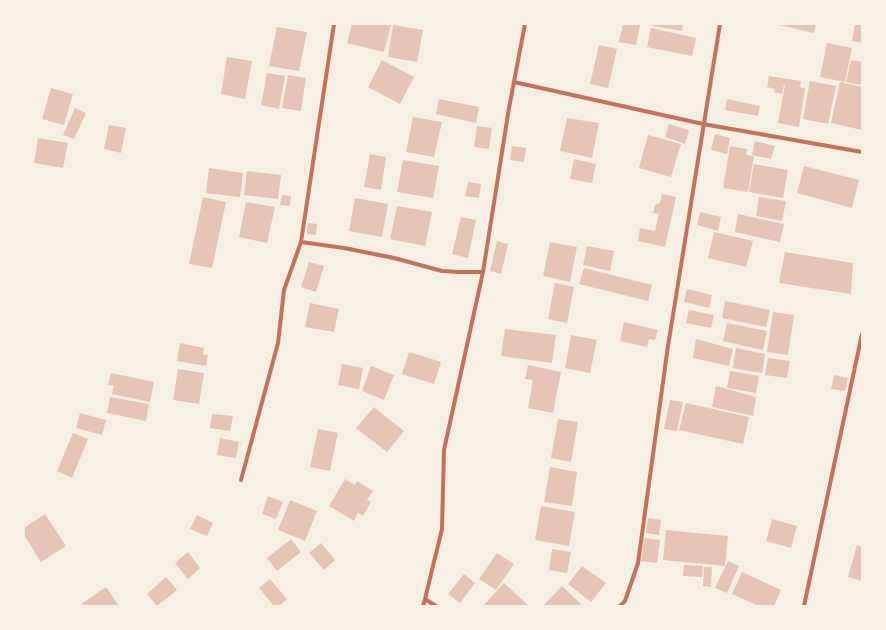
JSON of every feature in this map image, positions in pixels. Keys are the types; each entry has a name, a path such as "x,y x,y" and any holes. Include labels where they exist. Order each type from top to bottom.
{"street":[{"path":"241,480 278,344 284,290 301,242 334,24"},
{"path":"423,606 442,528 444,450 483,272 509,108 525,24"},
{"path":"620,606 624,601 638,563 668,346 720,24"},
{"path":"514,82 703,124 862,152"},
{"path":"301,242 344,248 442,270 483,272"},
{"path":"804,606 861,345 862,334"},
{"path":"425,599 436,606"}],"building":[{"path":"352,24 391,25 384,52 347,43"},
{"path":"623,24 640,25 636,45 619,42"},
{"path":"648,24 683,24 682,31"},
{"path":"775,24 816,24 814,33"},
{"path":"855,24 862,25 862,43 852,41"},
{"path":"393,25 423,30 417,62 388,57"},
{"path":"277,27 307,32 299,71 269,66"},
{"path":"651,28 696,38 692,56 647,47"},
{"path":"827,43 852,48 845,82 820,77"},
{"path":"599,45 617,49 608,88 590,84"},
{"path":"227,57 252,61 245,99 221,94"},
{"path":"382,60 414,77 400,104 368,87"},
{"path":"851,60 862,62 862,85 846,82"},
{"path":"267,73 285,76 279,109 261,105"},
{"path":"288,75 306,78 301,111 282,108"},
{"path":"769,76 801,81 800,87 792,86 805,88 799,127 778,123 785,85 784,84 782,94 774,92 775,89 767,87"},
{"path":"810,81 836,86 828,124 803,119"},
{"path":"840,82 862,87 862,130 831,123"},
{"path":"51,88 73,94 64,125 42,119"},
{"path":"439,99 479,107 476,123 436,114"},
{"path":"727,99 760,106 758,116 725,110"},
{"path":"75,108 86,113 74,139 63,135"},
{"path":"413,117 442,122 434,157 406,152"},
{"path":"567,118 599,123 592,158 560,151"},
{"path":"669,124 689,130 685,144 665,137"},
{"path":"109,125 126,128 121,153 104,149"},
{"path":"477,126 492,128 489,149 474,147"},
{"path":"715,134 730,138 727,154 711,150"},
{"path":"648,135 681,144 671,177 639,168"},
{"path":"38,138 68,143 63,168 34,163"},
{"path":"755,141 775,146 771,159 752,155"},
{"path":"512,146 526,148 524,162 510,160"},
{"path":"730,146 747,149 746,155 754,156 748,192 723,188"},
{"path":"370,154 386,157 381,190 364,187"},
{"path":"574,159 596,164 592,183 570,179"},
{"path":"403,160 439,166 433,198 397,192"},
{"path":"754,164 788,170 783,198 749,192"},
{"path":"804,166 859,180 852,208 797,193"},
{"path":"209,168 243,173 240,197 206,193"},
{"path":"247,171 281,175 278,199 244,195"},
{"path":"468,182 481,184 479,198 465,196"},
{"path":"662,194 676,197 665,247 638,241 640,228 655,231 659,214 653,213 655,205 660,203"},
{"path":"282,195 291,196 290,206 280,205"},
{"path":"203,197 226,202 212,268 189,264"},
{"path":"759,197 786,201 782,221 756,216"},
{"path":"355,198 388,204 382,237 349,231"},
{"path":"246,202 275,207 267,243 239,237"},
{"path":"397,206 432,212 425,246 390,239"},
{"path":"700,212 721,217 718,231 697,225"},
{"path":"738,214 784,224 780,242 735,232"},
{"path":"461,217 476,220 468,258 452,254"},
{"path":"308,223 317,224 316,235 307,234"},
{"path":"714,232 753,241 746,267 708,258"},
{"path":"497,241 508,244 501,274 490,271"},
{"path":"550,242 577,247 570,282 543,276"},
{"path":"587,246 614,251 610,271 583,265"},
{"path":"785,252 853,263 851,294 779,283"},
{"path":"309,262 324,266 316,292 301,287"},
{"path":"584,268 652,285 648,301 579,284"},
{"path":"555,283 574,287 567,323 548,319"},
{"path":"687,289 712,295 709,308 684,302"},
{"path":"725,301 770,310 766,327 722,318"},
{"path":"310,303 339,309 334,332 305,327"},
{"path":"689,310 714,315 711,328 686,323"},
{"path":"773,312 794,315 788,355 767,352"},
{"path":"624,322 658,330 655,340 649,339 647,347 620,341"},
{"path":"727,323 767,331 763,350 723,341"},
{"path":"505,329 556,335 552,363 501,356"},
{"path":"571,335 597,340 590,373 565,368"},
{"path":"696,339 733,349 729,366 693,358"},
{"path":"180,343 204,348 203,354 208,355 206,366 177,361"},
{"path":"736,348 765,354 762,373 733,368"},
{"path":"409,352 441,362 434,384 402,374"},
{"path":"768,358 790,361 787,378 765,375"},
{"path":"342,364 363,368 359,389 338,385"},
{"path":"528,365 561,372 553,413 528,408 533,380 525,379"},
{"path":"371,366 394,375 384,400 362,391"},
{"path":"178,369 204,373 199,404 173,400"},
{"path":"730,371 759,376 756,393 727,388"},
{"path":"111,373 154,382 150,402 112,394 114,386 108,385"},
{"path":"834,375 848,378 845,391 831,389"},
{"path":"716,386 756,397 753,416 712,407"},
{"path":"110,397 149,404 146,421 107,413"},
{"path":"670,400 683,402 677,431 664,429"},
{"path":"686,403 749,417 743,444 679,430"},
{"path":"374,407 404,431 387,452 356,428"},
{"path":"80,413 106,420 102,435 76,428"},
{"path":"212,414 233,416 230,431 210,428"},
{"path":"558,419 578,422 571,462 551,458"},
{"path":"318,429 338,433 330,471 310,467"},
{"path":"73,433 88,439 72,478 57,471"},
{"path":"220,438 239,442 236,458 217,455"},
{"path":"550,467 577,472 572,506 544,502"},
{"path":"345,479 355,485 357,481 373,491 367,500 371,502 363,516 358,513 354,521 329,506"},
{"path":"268,496 283,502 276,519 262,514"},
{"path":"290,500 317,511 305,541 278,530"},
{"path":"541,506 575,512 569,546 535,540"},
{"path":"45,514 66,546 41,562 24,535 24,528"},
{"path":"197,515 213,523 207,536 190,529"},
{"path":"648,518 661,520 659,535 646,533"},
{"path":"772,519 797,526 791,548 766,541"},
{"path":"666,530 728,536 725,566 663,560"},
{"path":"644,538 660,540 657,563 641,561"},
{"path":"291,539 301,552 277,571 267,558"},
{"path":"321,543 335,560 324,570 309,553"},
{"path":"857,545 862,547 862,581 848,577"},
{"path":"552,549 571,552 567,573 549,570"},
{"path":"188,552 200,568 188,579 175,563"},
{"path":"497,553 514,564 496,590 479,579"},
{"path":"728,561 739,566 727,593 715,588"},
{"path":"684,565 703,566 702,577 683,576"},
{"path":"582,566 606,583 591,602 568,584"},
{"path":"704,567 712,567 711,587 703,586"},
{"path":"742,572 781,590 774,606 759,606 732,594"},
{"path":"464,574 475,583 460,603 448,594"},
{"path":"166,577 177,590 157,606 147,594"},
{"path":"270,579 287,599 279,606 274,606 259,588"},
{"path":"504,583 529,606 483,606"},
{"path":"562,586 583,606 543,606"},
{"path":"106,587 119,606 83,606 81,604"}]}
